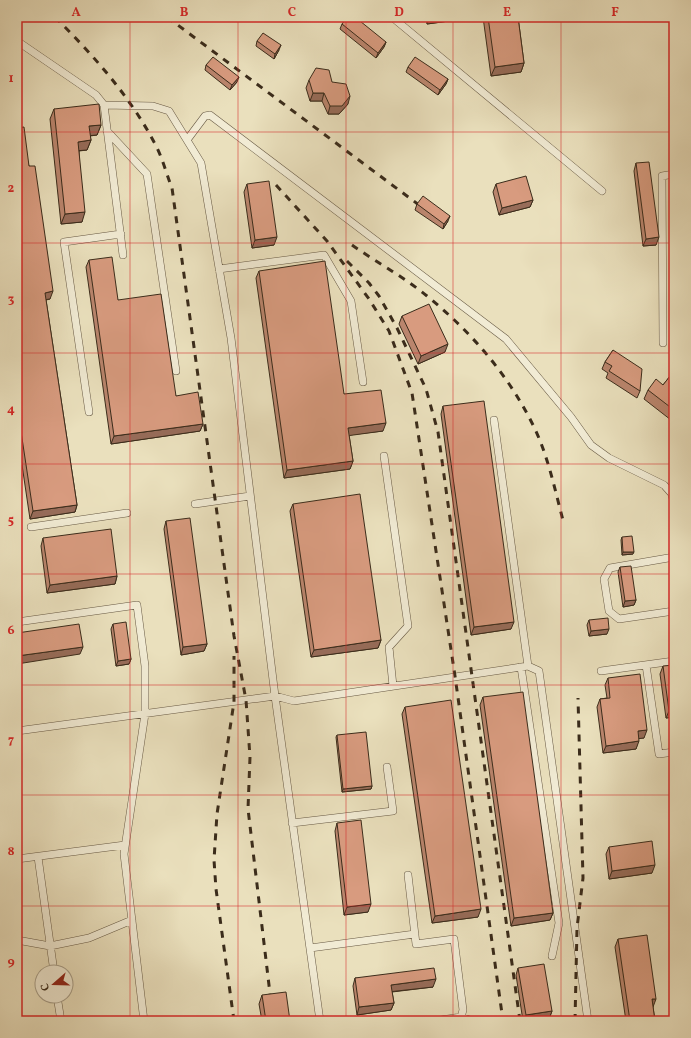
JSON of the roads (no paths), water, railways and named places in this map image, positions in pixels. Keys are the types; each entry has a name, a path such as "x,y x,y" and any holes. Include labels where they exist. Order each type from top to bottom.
{"lane":[{"path":"392,17 602,191"},
{"path":"17,41 96,95 104,105 123,255"},
{"path":"104,105 153,106 169,111 201,163 231,338 275,696 320,1021"},
{"path":"187,140 205,116 210,115 506,339 571,417 591,445 609,458 664,485 672,494 674,505"},
{"path":"107,130 147,174 176,371"},
{"path":"663,343 662,176 674,174"},
{"path":"89,412 64,242 121,234"},
{"path":"219,269 324,255 351,301 363,382"},
{"path":"494,420 524,667 559,923 552,956"},
{"path":"384,456 408,626 390,647 393,686"},
{"path":"194,504 250,496"},
{"path":"31,527 127,513"},
{"path":"674,557 610,568 604,579 609,611 619,619 674,611"},
{"path":"17,622 136,604 145,666 145,714 124,854 144,1021"},
{"path":"601,671 674,661"},
{"path":"646,665 660,754 674,752"},
{"path":"17,731 275,696 294,701 524,667 539,671 588,1021"},
{"path":"292,823 393,811 387,767"},
{"path":"17,859 125,845"},
{"path":"38,856 53,964"},
{"path":"408,875 416,944 454,939 463,1010 460,1017"},
{"path":"17,940 50,946 89,938 132,920"},
{"path":"310,948 415,934"},
{"path":"58,1004 61,1021"},
{"path":"434,1021 460,1017 473,1021"}],"railway":[{"path":"55,17 109,76 133,108 157,147 172,188 234,636 246,700 250,757 248,809 271,1002"},
{"path":"167,17 419,205"},
{"path":"276,185 327,241 369,299 389,331 412,393 455,676 503,1021"},
{"path":"352,245 409,282 443,309 473,338 499,370 522,405 538,435 551,473 564,524"},
{"path":"347,261 369,283 379,296 397,328 426,389 438,432 520,1021"},
{"path":"17,502 20,525"},
{"path":"234,656 234,702 217,814 214,860 216,889 234,1021"},
{"path":"575,1021 577,928 583,878 578,698"}]}
